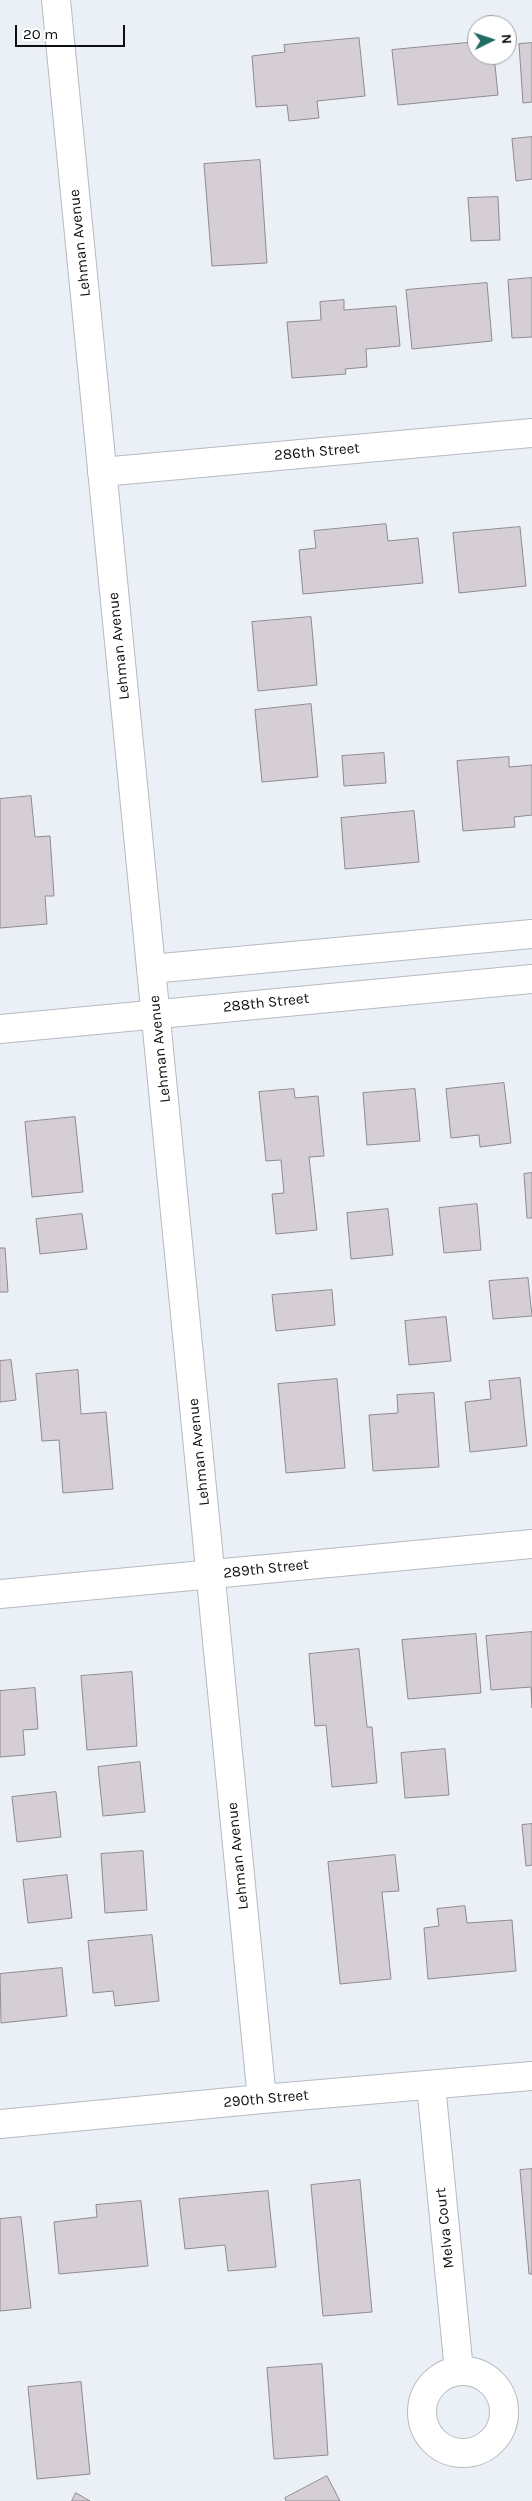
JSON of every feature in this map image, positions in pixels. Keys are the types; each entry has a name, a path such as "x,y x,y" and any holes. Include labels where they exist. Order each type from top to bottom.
{"street":[{"name":"Lehman Avenue","path":"56,0 262,2099"},
{"name":"286th Street","path":"102,472 532,433"},
{"path":"151,968 532,934"},
{"name":"288th Street","path":"0,1029 532,979"},
{"name":"289th Street","path":"0,1594 532,1544"},
{"name":"290th Street","path":"0,2124 532,2076"},
{"name":"Melva Court","path":"431,2085 459,2371"}],"building":[{"path":"359,38 365,96 317,101 319,118 289,121 287,105 256,107 252,56 285,52 284,45"},
{"path":"467,43 467,65 495,65 498,95 398,105 392,50"},
{"path":"532,43 532,102 523,103 519,44"},
{"path":"532,137 532,179 516,181 512,139"},
{"path":"260,160 267,263 212,266 204,164"},
{"path":"498,197 500,240 471,241 468,198"},
{"path":"532,278 532,337 512,338 508,280"},
{"path":"487,283 492,341 412,349 406,290"},
{"path":"344,300 344,310 396,306 400,346 366,349 367,367 345,369 346,374 292,378 287,322 321,320 320,302"},
{"path":"386,524 388,541 418,538 423,583 303,594 299,550 316,548 314,531"},
{"path":"520,527 526,586 459,593 453,533"},
{"path":"311,617 317,685 258,691 252,622"},
{"path":"311,704 318,777 262,782 255,710"},
{"path":"384,753 386,783 344,786 342,756"},
{"path":"509,757 509,767 532,765 532,815 514,817 515,827 463,831 457,761"},
{"path":"31,796 35,837 50,836 54,896 45,896 47,924 0,928 0,799"},
{"path":"414,811 419,862 345,869 341,818"},
{"path":"504,1083 511,1143 480,1147 479,1135 451,1138 446,1089"},
{"path":"294,1089 295,1098 318,1096 324,1156 309,1157 317,1230 276,1234 272,1194 284,1193 281,1160 266,1161 259,1092"},
{"path":"415,1089 420,1141 367,1145 363,1093"},
{"path":"75,1117 83,1192 32,1197 25,1122"},
{"path":"532,1173 532,1218 527,1218 524,1174"},
{"path":"477,1204 481,1250 444,1253 439,1208"},
{"path":"388,1209 393,1255 351,1259 347,1213"},
{"path":"82,1214 87,1249 40,1254 36,1219"},
{"path":"0,1248 5,1248 8,1292 0,1292"},
{"path":"528,1278 532,1316 493,1319 489,1281"},
{"path":"332,1290 335,1325 276,1331 272,1295"},
{"path":"446,1317 451,1361 409,1365 405,1321"},
{"path":"11,1360 16,1400 0,1402 0,1361"},
{"path":"78,1370 81,1414 106,1412 113,1489 63,1493 59,1440 42,1441 36,1374"},
{"path":"520,1378 527,1446 470,1452 465,1402 491,1399 489,1381"},
{"path":"337,1379 345,1468 286,1473 278,1384"},
{"path":"434,1393 439,1467 373,1471 369,1415 398,1413 397,1395"},
{"path":"532,1632 532,1708 531,1687 491,1690 486,1636"},
{"path":"476,1634 481,1693 408,1699 402,1640"},
{"path":"359,1649 367,1727 372,1727 377,1783 332,1787 326,1725 315,1726 309,1654"},
{"path":"132,1672 137,1746 87,1750 81,1676"},
{"path":"35,1688 38,1729 23,1730 25,1755 0,1757 0,1691"},
{"path":"445,1749 449,1795 405,1798 401,1753"},
{"path":"140,1762 145,1812 103,1816 98,1767"},
{"path":"56,1792 61,1837 17,1842 12,1797"},
{"path":"532,1824 532,1865 526,1866 522,1825"},
{"path":"143,1851 147,1910 105,1913 101,1854"},
{"path":"395,1855 399,1891 382,1892 391,1979 340,1984 328,1862"},
{"path":"67,1875 72,1918 28,1923 23,1880"},
{"path":"465,1906 467,1923 512,1920 516,1971 428,1979 424,1928 439,1926 437,1909"},
{"path":"152,1935 159,2001 115,2006 113,1991 93,1993 88,1941"},
{"path":"62,1968 67,2016 1,2023 0,1974"},
{"path":"532,2169 532,2274 529,2274 520,2170"},
{"path":"360,2180 372,2312 323,2316 311,2185"},
{"path":"268,2191 276,2267 228,2271 225,2245 185,2249 179,2199"},
{"path":"141,2201 148,2266 59,2274 54,2222 97,2217 96,2205"},
{"path":"21,2217 31,2308 0,2311 0,2219"},
{"path":"322,2364 328,2455 274,2459 267,2368"},
{"path":"81,2382 90,2474 37,2479 28,2387"},
{"path":"327,2476 340,2501 286,2501 285,2498"},
{"path":"76,2493 90,2501 72,2501"}]}
